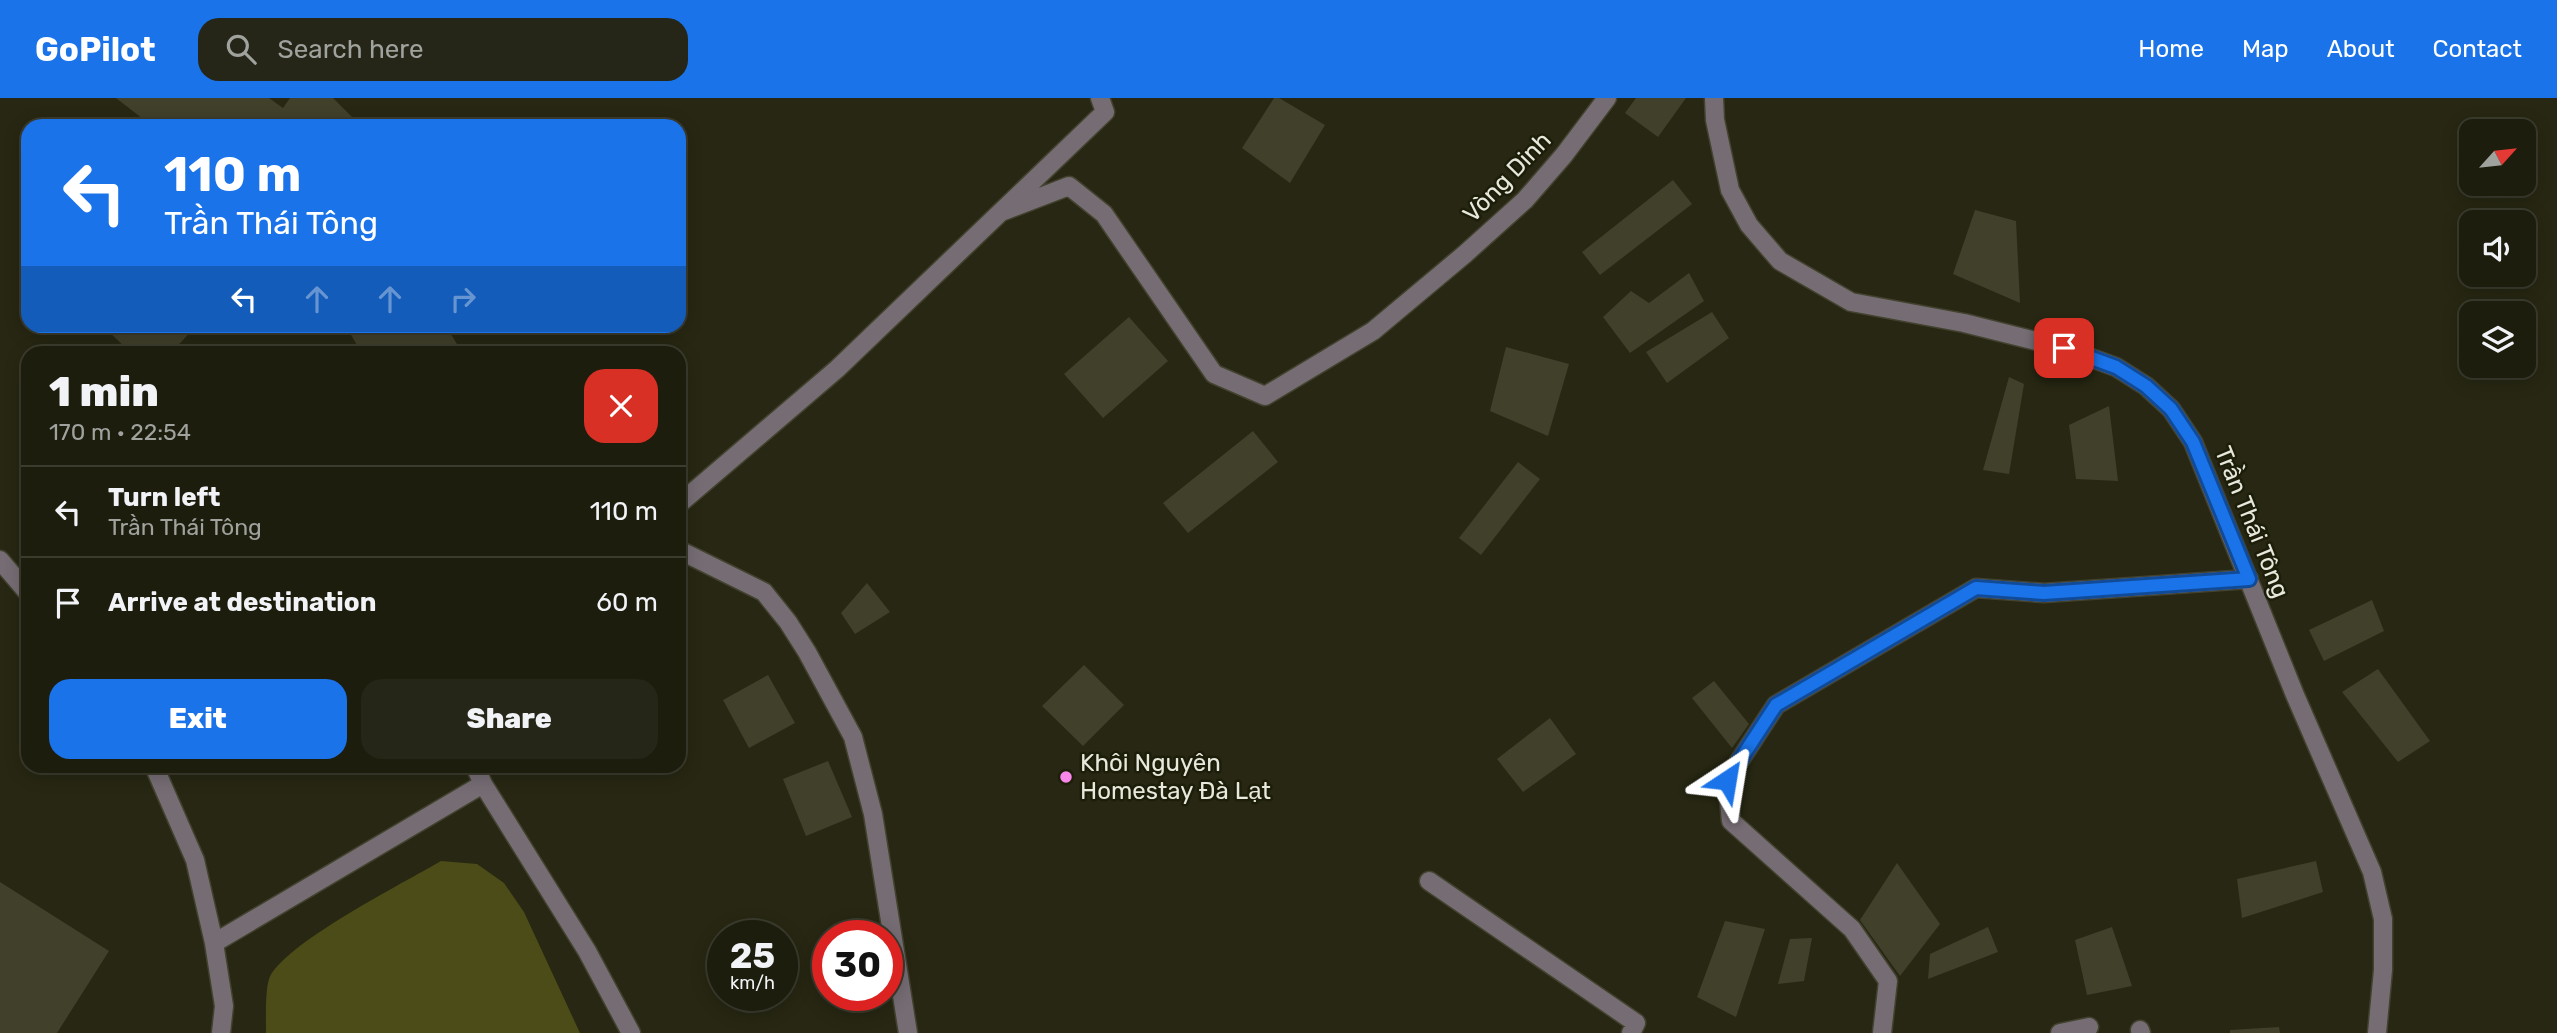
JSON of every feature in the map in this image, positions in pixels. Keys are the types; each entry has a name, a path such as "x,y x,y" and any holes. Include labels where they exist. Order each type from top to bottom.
{"street":[{"path":"686,498 837,369 1001,212 1105,111 1100,98"},
{"name":"Vòng Dinh","path":"1001,212 1069,186 1104,214 1214,374 1265,396 1373,331 1465,254 1525,200 1564,155 1607,98"},
{"name":"Trần Thái Tông","path":"1714,98 1715,120 1730,190 1749,225 1780,261 1851,302 1964,323 2064,348 2116,367 2146,386 2171,409 2193,442 2295,695 2372,872 2383,919 2383,970 2376,1033"},
{"path":"686,553 764,592 807,652 853,737 873,814 908,1033"},
{"path":"0,560 21,585"},
{"path":"1882,1033 1888,981 1852,929 1731,821 1727,780 1776,705 1976,588 2044,593 2249,579"},
{"path":"157,773 195,860 214,943 224,1006 221,1033"},
{"path":"478,773 587,951 631,1033"},
{"path":"214,943 483,784"},
{"path":"1429,881 1636,1023 1631,1033"},
{"path":"2060,1033 2089,1027"}],"shaded area":[{"path":"441,861 477,864 504,883 524,912 580,1033 266,1033 268,984 278,965 320,932"}],"building":[{"path":"116,98 269,98 283,108 290,98 333,98 354,119 143,119"},
{"path":"1274,98 1279,98 1325,125 1290,183 1242,148"},
{"path":"1636,98 1686,98 1658,137 1625,113"},
{"path":"1673,180 1692,204 1600,275 1582,252"},
{"path":"1975,210 2016,221 2020,303 1953,274"},
{"path":"1689,273 1704,301 1630,353 1603,317 1631,291 1649,303"},
{"path":"1712,312 1729,338 1667,383 1646,352"},
{"path":"1129,317 1168,361 1103,418 1064,374"},
{"path":"110,333 190,333 177,346 124,346"},
{"path":"350,333 450,333 458,346 357,346"},
{"path":"1506,347 1569,364 1548,436 1490,411"},
{"path":"2009,377 2024,384 2009,474 1983,470"},
{"path":"2109,406 2118,481 2076,479 2069,425"},
{"path":"1253,431 1278,462 1188,533 1163,503"},
{"path":"1518,462 1540,479 1481,555 1459,538"},
{"path":"867,583 890,612 855,634 841,613"},
{"path":"2372,600 2384,631 2324,661 2309,630"},
{"path":"1084,665 1124,705 1083,746 1042,706"},
{"path":"2378,669 2430,741 2398,762 2342,692"},
{"path":"768,675 795,723 749,748 723,700"},
{"path":"1714,681 1749,724 1732,748 1692,698"},
{"path":"1550,718 1576,754 1523,792 1497,759"},
{"path":"828,761 852,817 806,836 783,779"},
{"path":"2316,861 2323,892 2242,918 2237,879"},
{"path":"1897,863 1940,924 1900,976 1860,920"},
{"path":"0,882 109,951 57,1033 0,1033"},
{"path":"1725,921 1765,929 1736,1017 1697,997"},
{"path":"1988,927 1998,952 1928,979 1930,954"},
{"path":"2112,927 2132,986 2087,995 2075,940"},
{"path":"1812,938 1804,981 1778,984 1790,939"},
{"path":"2279,1027 2280,1033 2230,1033 2230,1030"}],"place":[{"name":"Khôi Nguyên Homestay Đà Lạt","path":"1066,777"}],"route":[{"path":"1727,780 1776,705 1976,588 2044,593 2249,579 2193,442 2171,409 2146,386 2116,367 2064,348"}]}
